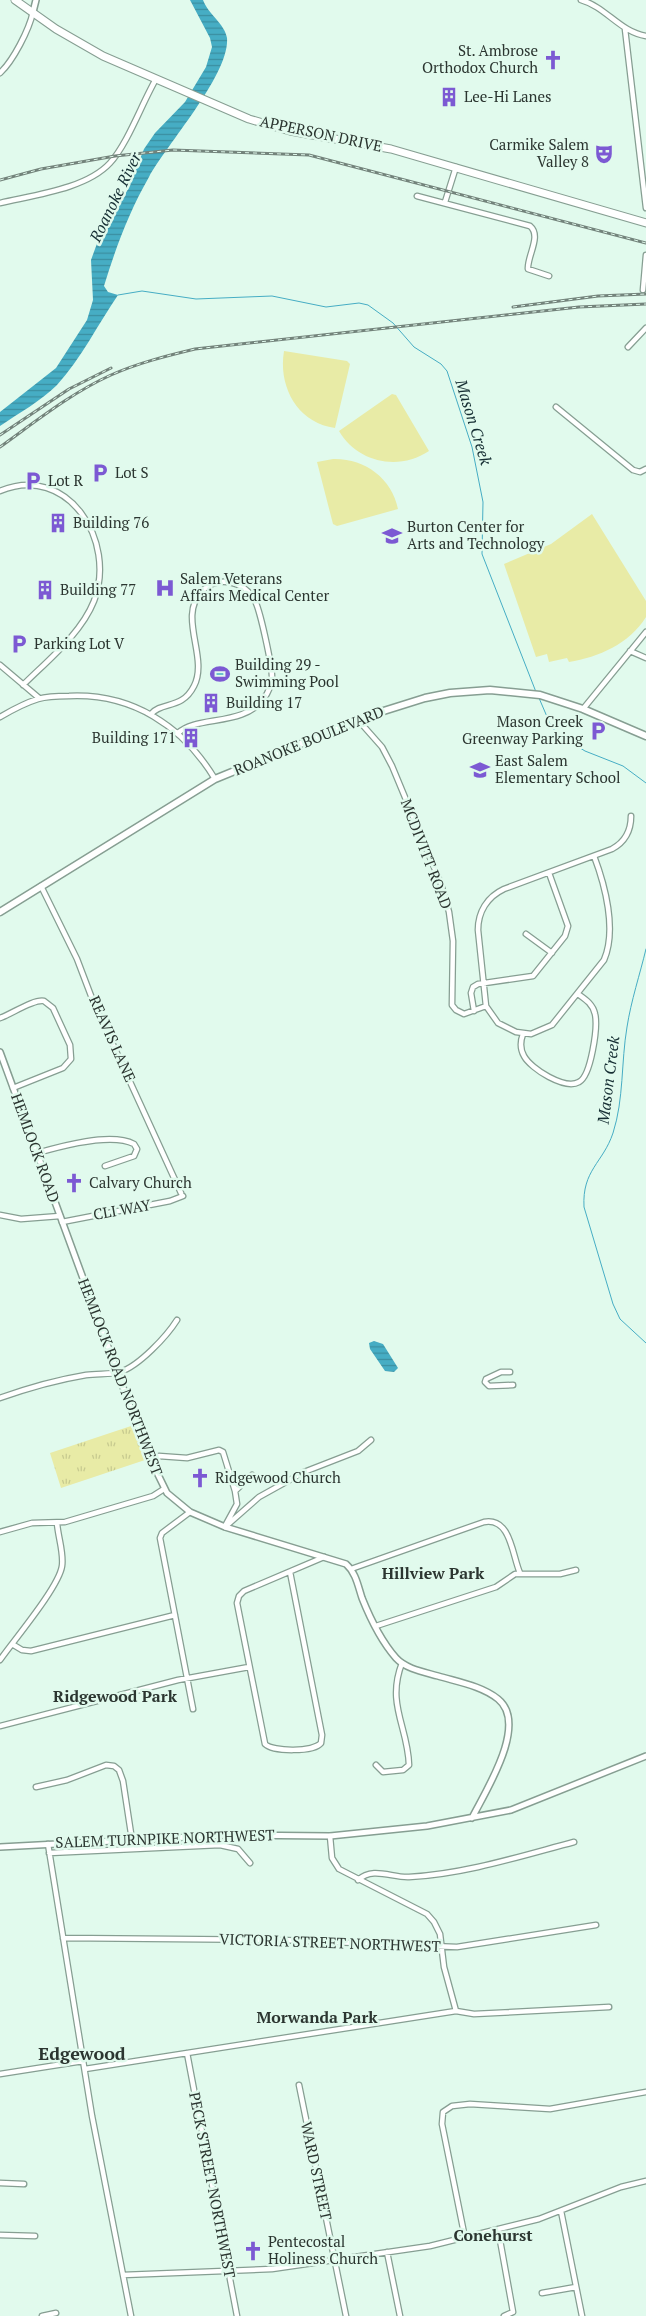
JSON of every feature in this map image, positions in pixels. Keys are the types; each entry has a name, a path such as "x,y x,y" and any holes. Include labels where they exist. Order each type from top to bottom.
{"main road":[{"name":"APPERSON DRIVE","path":"15,0 89,48 249,119 283,129 391,149 646,223"},
{"name":"ROANOKE BOULEVARD","path":"0,912 215,779 358,721 395,707 436,695 490,690 540,695 583,709 646,736"}],"street":[{"path":"0,73 7,67 31,24 36,0"},
{"path":"581,0 596,7 625,29 646,36"},
{"path":"625,29 646,208"},
{"path":"0,203 79,183 101,171 119,150 156,79"},
{"path":"638,137 646,137"},
{"path":"445,202 456,167"},
{"path":"417,196 530,226 534,230 535,237 528,269 549,276"},
{"path":"643,290 646,255"},
{"path":"628,347 646,328"},
{"path":"556,407 633,470 640,472 646,469"},
{"path":"0,491 18,486 33,485 48,488 63,496 77,508 89,524 99,558 98,588 90,610 70,637 23,685"},
{"path":"151,714 154,710 179,703 190,692 195,682 197,671 192,615 194,603 201,592 210,585 223,581 235,583 245,589 256,603 269,658 272,677 268,691 261,703 250,712 182,730 178,733"},
{"path":"583,709 646,632"},
{"path":"630,651 646,658"},
{"path":"0,665 39,698"},
{"path":"0,717 39,698 96,696 132,704 151,714 178,733 200,755 215,779"},
{"name":"MCDIVITT ROAD","path":"358,721 382,748 392,766 445,898 453,941 452,1004 460,1013 474,1011"},
{"path":"594,856 604,888 610,940 602,963 552,1025 538,1032 523,1034 510,1030 498,1023 486,1006 478,930 479,918 484,906 500,892 594,856 612,850 622,842 628,832 631,816"},
{"path":"486,1006 474,1011 470,993 473,987 533,976 565,936 568,926 549,873"},
{"name":"REAVIS LANE","path":"41,886 77,959 93,1001 182,1194"},
{"path":"526,934 552,953"},
{"path":"523,1034 521,1049 528,1061 564,1085 573,1085 583,1080 589,1070 596,1019 591,1005 578,994"},
{"path":"0,1018 18,1012 32,1002 44,1001 53,1008 72,1049 71,1059 63,1068 13,1088"},
{"name":"HEMLOCK ROAD","path":"0,1052 61,1219"},
{"path":"37,1153 86,1142 121,1140 134,1144 137,1149 134,1156 105,1166"},
{"name":"CLI WAY","path":"0,1215 21,1219 61,1219 170,1201 182,1194"},
{"name":"HEMLOCK ROAD NORTHWEST","path":"61,1219 149,1459 164,1489 172,1499 190,1512 225,1527 326,1556 343,1562 351,1569"},
{"path":"0,1398 54,1381 89,1374 118,1372 126,1369 167,1335 177,1320"},
{"path":"510,1372 501,1372 486,1379 484,1382 489,1386 513,1385"},
{"path":"225,1527 259,1497 304,1472 358,1451 371,1440"},
{"path":"149,1459 159,1456 187,1458 220,1450 223,1452 237,1504 225,1527"},
{"path":"235,1491 252,1475"},
{"path":"0,1532 32,1523 57,1523 147,1498 164,1489"},
{"path":"190,1512 162,1533 160,1538 193,1709"},
{"path":"472,1818 504,1750 509,1723 505,1707 498,1698 479,1689 402,1663 386,1644 376,1626 351,1569 484,1522 493,1521 504,1528 520,1573"},
{"path":"0,1660 52,1586 61,1570 62,1560 57,1523"},
{"path":"290,1572 322,1740 316,1748 274,1749 264,1744 237,1603 239,1596 244,1591 326,1556"},
{"path":"376,1626 496,1587 520,1573 560,1574 576,1570"},
{"path":"12,1644 22,1650 31,1650 175,1615"},
{"path":"376,1765 383,1772 403,1770 409,1765 396,1701 396,1687 402,1663"},
{"path":"0,1726 187,1679 249,1667"},
{"name":"SALEM TURNPIKE NORTHWEST","path":"0,1847 234,1834 330,1836 382,1832 511,1810 646,1756"},
{"path":"36,1787 67,1780 106,1766 114,1766 119,1770 123,1782 132,1840"},
{"path":"330,1836 334,1862 339,1869 431,1918 440,1934 441,1947 456,2011"},
{"path":"358,1880 369,1874 385,1873 408,1877 456,1870 574,1842"},
{"path":"48,1844 83,2061 131,2316"},
{"path":"49,1853 220,1845 238,1849 250,1863"},
{"name":"VICTORIA STREET NORTHWEST","path":"63,1938 273,1940 441,1947 469,1946 596,1925"},
{"path":"85,2069 456,2011 474,2014 609,2007"},
{"name":"PECK STREET NORTHWEST","path":"187,2053 237,2316"},
{"path":"0,2074 83,2061"},
{"name":"WARD STREET","path":"299,2085 346,2316"},
{"path":"465,2238 442,2124 442,2115 446,2109 470,2104 550,2109 646,2092"},
{"path":"123,2275 272,2269 465,2238 561,2211 621,2187 646,2181"},
{"path":"0,2183 24,2184"},
{"path":"561,2211 582,2316"},
{"path":"498,2229 513,2308 513,2314 504,2316"},
{"path":"0,2236 35,2236"},
{"path":"387,2252 400,2316"},
{"path":"542,2293 576,2287"},
{"path":"42,2316 56,2313"}],"green space":[{"path":"284,351 347,361 350,364 335,428 322,425 310,419 293,401 284,377"},
{"path":"392,394 396,395 429,451 405,461 392,462 368,457 347,442 339,431"},
{"path":"333,459 355,462 375,472 390,488 398,509 337,526 333,524 317,462"},
{"path":"592,514 646,601 646,617 631,635 602,653 569,662 567,658 549,662 547,654 536,657 504,564 551,544"},
{"path":"134,1425 145,1460 61,1488 50,1453"}],"water":[{"path":"190,0 203,0 226,33 225,53 219,70 196,109 149,177 129,217 104,286 108,292 118,295 82,353 57,385 37,402 0,426 0,412 56,368 87,320 93,300 91,260 99,238 127,191 144,149 155,133 185,102 206,67 212,47 210,38"},
{"name":"Building 29 - Swimming Pool","path":"222,666 225,680 218,682 214,667"},
{"path":"374,1341 383,1344 398,1368 394,1372 385,1371 370,1349 369,1343"}],"waterway":[{"name":"Mason Creek","path":"118,295 142,291 196,299 272,296 326,307 359,303 368,305 393,323 414,347 441,364 447,371 472,447 483,502 482,554 536,692"},
{"name":"Mason Creek","path":"539,698 551,726 559,735 585,751 623,766 646,783"},
{"name":"Mason Creek","path":"646,949 627,1027 617,1120 609,1143 590,1175 584,1194 584,1207 613,1304 620,1319 646,1343"}],"railway":[{"path":"0,180 41,169 115,156 173,150 309,155 646,243"},
{"path":"513,307 598,296 646,294"},
{"path":"0,447 54,408 96,382 142,363 195,349 579,307 646,304"},
{"path":"0,435 69,389 111,368"}],"place":[{"name":"St. Ambrose Orthodox Church","path":"553,60"},
{"name":"Lee-Hi Lanes","path":"449,97"},
{"name":"Carmike Salem Valley 8","path":"604,154"},
{"name":"Lot S","path":"100,473"},
{"name":"Lot R","path":"33,481"},
{"name":"Building 76","path":"58,523"},
{"name":"Burton Center for Arts and Technology","path":"392,536"},
{"name":"Salem Veterans Affairs Medical Center","path":"165,588"},
{"name":"Building 77","path":"45,590"},
{"name":"Parking Lot V","path":"19,644"},
{"name":"Building 29 - Swimming Pool","path":"220,674"},
{"name":"Building 17","path":"211,703"},
{"name":"Mason Creek Greenway Parking","path":"598,731"},
{"name":"Building 171","path":"191,738"},
{"name":"East Salem Elementary School","path":"480,770"},
{"name":"Calvary Church","path":"74,1183"},
{"name":"Ridgewood Church","path":"200,1478"},
{"name":"Pentecostal Holiness Church","path":"253,2251"}],"district":[{"name":"Hillview Park","path":"433,1573"},
{"name":"Ridgewood Park","path":"115,1696"},
{"name":"Morwanda Park","path":"317,2017"},
{"name":"Edgewood","path":"82,2054"},
{"name":"Conehurst","path":"493,2235"}],"water label":[{"name":"Roanoke River","path":"115,197"}]}
